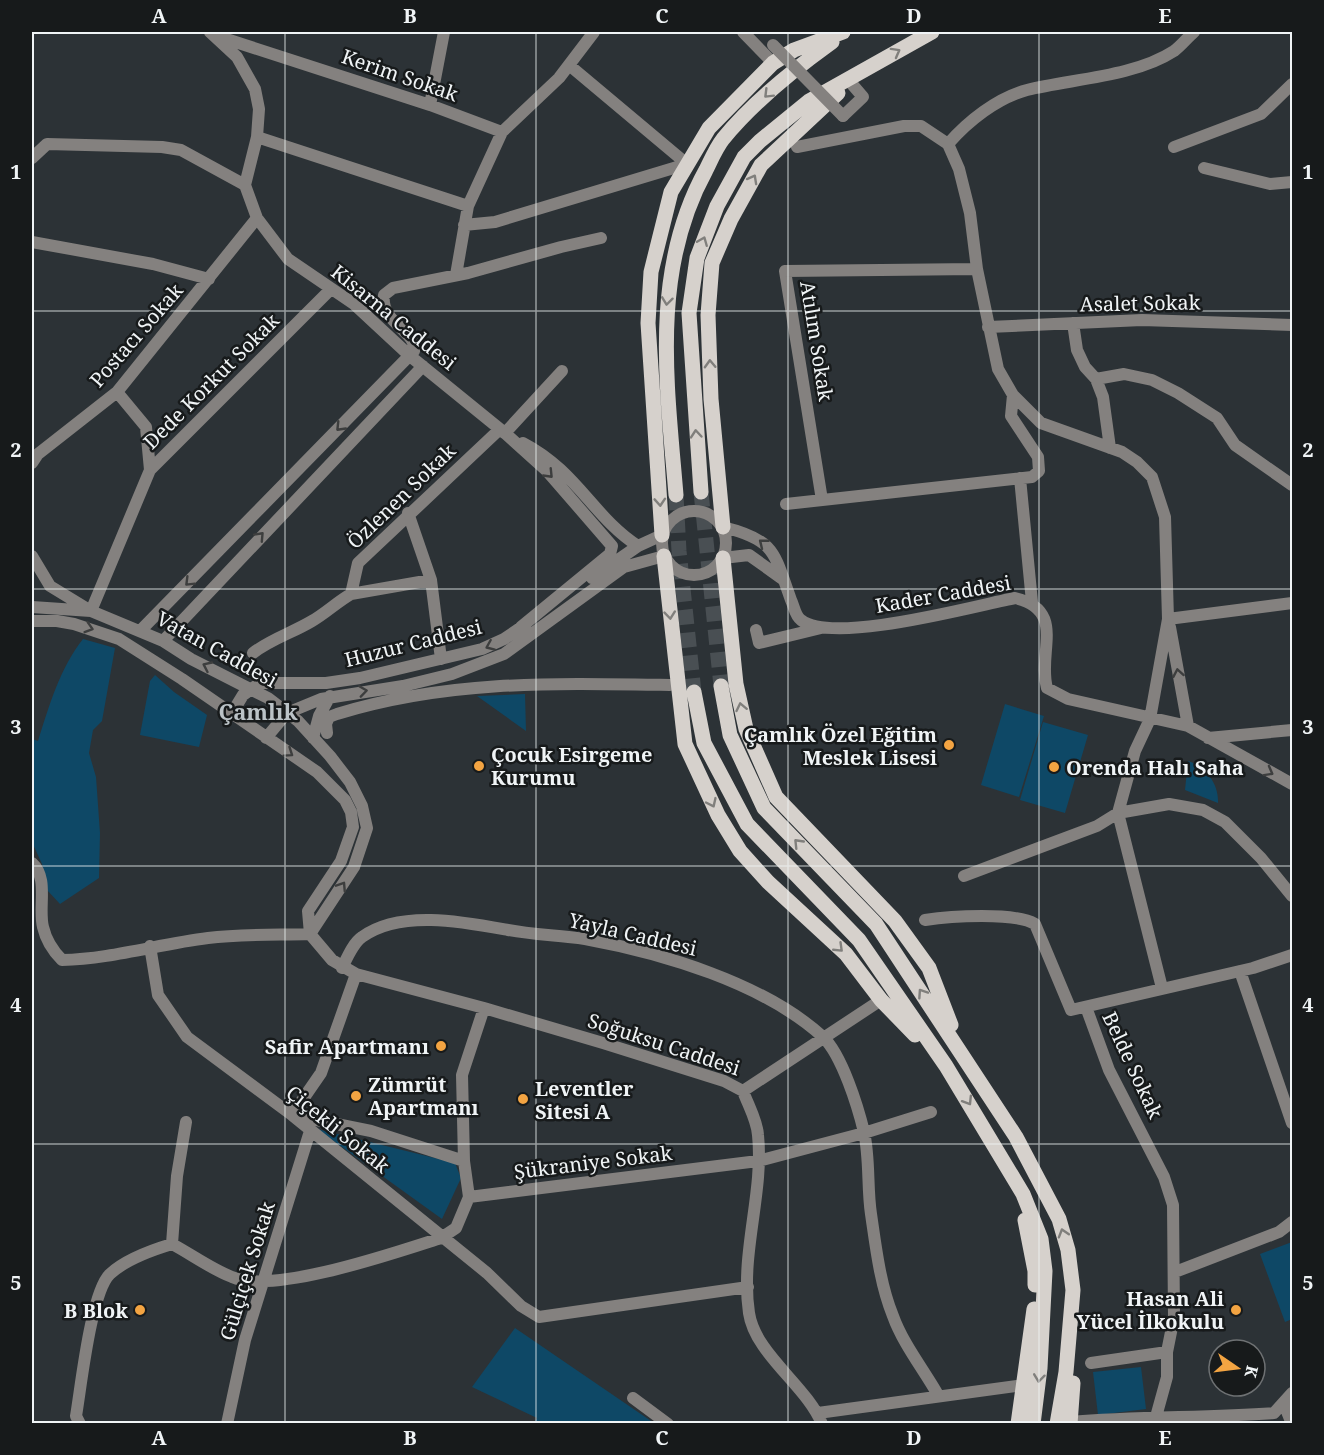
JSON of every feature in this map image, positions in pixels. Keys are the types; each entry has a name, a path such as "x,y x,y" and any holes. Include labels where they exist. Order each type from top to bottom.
{"main road":[{"path":"662,535 648,323 656,248 672,192 709,128 770,54 794,50 845,32"},
{"path":"676,495 665,318 673,255 690,198 723,139 787,75 845,32"},
{"path":"701,492 690,313 697,258 709,227 744,157 809,101 932,32"},
{"path":"723,527 711,399 708,315 712,263 731,219 761,165 817,110 871,66"},
{"path":"664,556 685,744 718,815 740,851 768,882 846,954 881,1000 946,1066"},
{"path":"723,558 736,684 746,729 776,797 895,921 923,958 929,968 960,1050"},
{"path":"721,686 730,735 764,808 876,924 1016,1137 1059,1220 1068,1250 1073,1290 1066,1372 1065,1423"},
{"path":"694,692 704,743 747,824 859,940 946,1066 1015,1179 1041,1239 1046,1271 1040,1368 1033,1424"},
{"path":"1015,1179 1030,1239 1035,1271 1034,1313 1018,1424"}],"street":[{"path":"430,105 444,32"},
{"path":"456,275 468,206 502,132 559,78 594,32"},
{"path":"743,32 843,116 863,98 851,83"},
{"path":"948,144 979,114 1026,90 1093,79 1159,59 1175,50 1194,32"},
{"path":"32,158 47,144 162,147 181,150 246,185 257,137 259,109 255,89 237,57 213,33"},
{"name":"Kerim Sokak","path":"213,33 430,105 502,132"},
{"path":"569,65 687,164"},
{"path":"1174,147 1261,114 1293,84"},
{"path":"797,147 904,126 921,126 948,144 959,169 970,213 977,269 998,369 1013,395 1041,423 1110,448 1137,462 1152,477 1165,517 1168,619 1188,726"},
{"path":"257,137 468,206"},
{"path":"464,225 495,222 687,164"},
{"path":"1204,168 1270,184 1293,182"},
{"name":"Kisarna Caddesi","path":"246,185 257,218 288,259 354,304 410,356 504,432"},
{"name":"Postacı Sokak","path":"32,463 38,454 117,392 257,218"},
{"path":"141,630 410,356 415,348 414,344 388,317 383,304 384,295 393,288 456,275 601,238"},
{"path":"32,242 153,264 208,279"},
{"name":"Atılım Sokak","path":"822,500 785,271 977,269"},
{"name":"Dede Korkut Sokak","path":"91,611 150,470 331,289"},
{"name":"Asalet Sokak","path":"988,327 1142,320 1293,325"},
{"path":"1073,323 1077,350 1085,367 1096,379 1103,398 1110,448"},
{"path":"163,641 423,366"},
{"name":"Özlenen Sokak","path":"351,594 358,563 408,513 504,432 562,371"},
{"path":"1096,379 1124,374 1152,380 1178,393 1217,418 1235,445 1293,485"},
{"path":"117,392 146,427 150,470"},
{"path":"786,504 1032,477 1039,471 1038,456 1011,416 1013,395"},
{"path":"355,412 367,425"},
{"path":"504,432 550,459 574,480 610,525 638,546"},
{"path":"504,432 547,471 612,546 610,554 521,627"},
{"path":"1277,473 1293,475"},
{"path":"1020,478 1032,602"},
{"path":"289,479 302,492"},
{"path":"695,510 706,512 723,527 726,538 723,558 716,566 698,575 678,571 664,556 662,535 674,517 695,510"},
{"path":"408,513 430,580 441,659"},
{"name":"Kader Caddesi","path":"723,527 745,533 763,542 780,563 784,580 800,620 823,628 854,629 1015,598 1032,602 1042,614 1047,631 1044,678 1047,688 1068,699 1188,726 1292,780"},
{"name":"Huzur Caddesi","path":"251,689 265,682 326,683 348,680 482,649 504,639 638,546 662,535"},
{"path":"217,553 232,567"},
{"path":"723,558 749,555 784,580"},
{"path":"32,556 50,586 91,611"},
{"name":"Huzur Caddesi","path":"287,713 330,696 404,686 482,663 504,654 624,567 664,556"},
{"path":"253,653 270,640 289,634 317,618 351,594 430,580"},
{"path":"1168,619 1293,603"},
{"name":"Vatan Caddesi","path":"32,606 91,611 141,630 191,659 251,689 287,713 313,738 350,782 362,806 367,828 354,867 310,934"},
{"path":"1162,988 1118,813 1135,750 1150,719 1168,619"},
{"name":"Vatan Caddesi","path":"32,621 75,624 119,639 317,772 345,800 351,812 353,827 341,861 308,911 310,934"},
{"path":"756,630 759,643 823,628"},
{"path":"482,663 488,686"},
{"path":"327,733 326,724 329,717 337,714 410,698 488,686 544,683 670,685"},
{"path":"232,713 243,694 251,689"},
{"path":"313,738 319,716 330,696"},
{"path":"266,738 287,713"},
{"path":"1208,738 1293,730"},
{"path":"964,876 1097,826 1118,813 1169,804 1203,810 1225,822 1261,858 1293,897"},
{"path":"32,863 37,867 42,891 42,927 52,950 62,960 91,960 150,946 211,937 310,934"},
{"name":"Belde Sokak","path":"925,920 971,916 1025,918 1035,924 1071,1010 1086,1007 1109,1070 1164,1177 1173,1205 1174,1317 1167,1352 1167,1377 1154,1421"},
{"name":"Yayla Caddesi","path":"342,968 360,938 378,928 408,922 451,920 513,931 584,939 658,956 730,980 782,1009 824,1038 841,1065 864,1133 870,1212 884,1286 893,1318 938,1395"},
{"name":"Soğuksu Caddesi","path":"310,934 324,953 342,968 356,974 484,1008 724,1081 743,1091 758,1132 758,1161 747,1247 749,1316 761,1340 820,1418"},
{"name":"Çiçekli Sokak","path":"150,946 158,995 187,1037 292,1115 487,1273 521,1306 539,1317 748,1287"},
{"path":"1086,1007 1240,971 1293,955"},
{"path":"1240,971 1293,1123"},
{"path":"356,974 321,1073 292,1115 371,1131 464,1161"},
{"path":"743,1091 881,1000"},
{"path":"80,1424 76,1416 98,1296 110,1274 149,1250 172,1244 232,1278 263,1281 318,1273 441,1238 456,1228 469,1197 464,1161 462,1075 484,1008"},
{"name":"Şükraniye Sokak","path":"469,1197 758,1161 864,1133 931,1112"},
{"path":"172,1244 177,1176 186,1122"},
{"name":"Gülçiçek Sokak","path":"227,1424 245,1340 310,1131"},
{"path":"1175,1272 1279,1232 1293,1222"},
{"path":"1090,1363 1167,1352"},
{"path":"820,1418 938,1395 1024,1385"},
{"path":"1065,1423 1124,1417 1154,1421 1274,1413 1293,1393"},
{"path":"633,1398 669,1424"},
{"path":"1284,1404 1292,1424"}],"shaded area":[{"path":"83,639 115,648 102,721 93,730 89,753 96,777 100,833 99,878 60,904 47,890 42,864 32,842 32,739 38,741 62,675"},
{"path":"155,675 174,692 207,715 199,747 140,735 150,681"},
{"path":"525,694 526,731 477,696"},
{"name":"Orenda Halı Saha","path":"1005,704 1044,716 1019,797 981,785"},
{"name":"Orenda Halı Saha","path":"1043,722 1088,735 1065,813 1020,800"},
{"path":"1188,761 1200,767 1210,777 1216,789 1218,803 1185,790"},
{"path":"317,1129 455,1163 461,1178 442,1219"},
{"path":"1292,1242 1292,1319 1285,1322 1260,1254"},
{"path":"515,1328 654,1423 534,1423 537,1418 472,1387"},
{"path":"1141,1367 1146,1409 1098,1415 1093,1372"}],"tunnel":[{"path":"701,492 721,686"},
{"path":"676,495 679,551 694,692"}],"place":[{"name":"Çamlık Özel Eğitim Meslek Lisesi","path":"949,745"},
{"name":"Çocuk Esirgeme Kurumu","path":"479,766"},
{"name":"Orenda Halı Saha","path":"1054,767"},
{"name":"Safir Apartmanı","path":"441,1046"},
{"name":"Zümrüt Apartmanı","path":"356,1096"},
{"name":"Leventler Sitesi A","path":"523,1099"},
{"name":"B Blok","path":"140,1310"},
{"name":"Hasan Ali Yücel İlkokulu","path":"1236,1310"}],"district":[{"name":"Çamlık","path":"258,711"}]}
